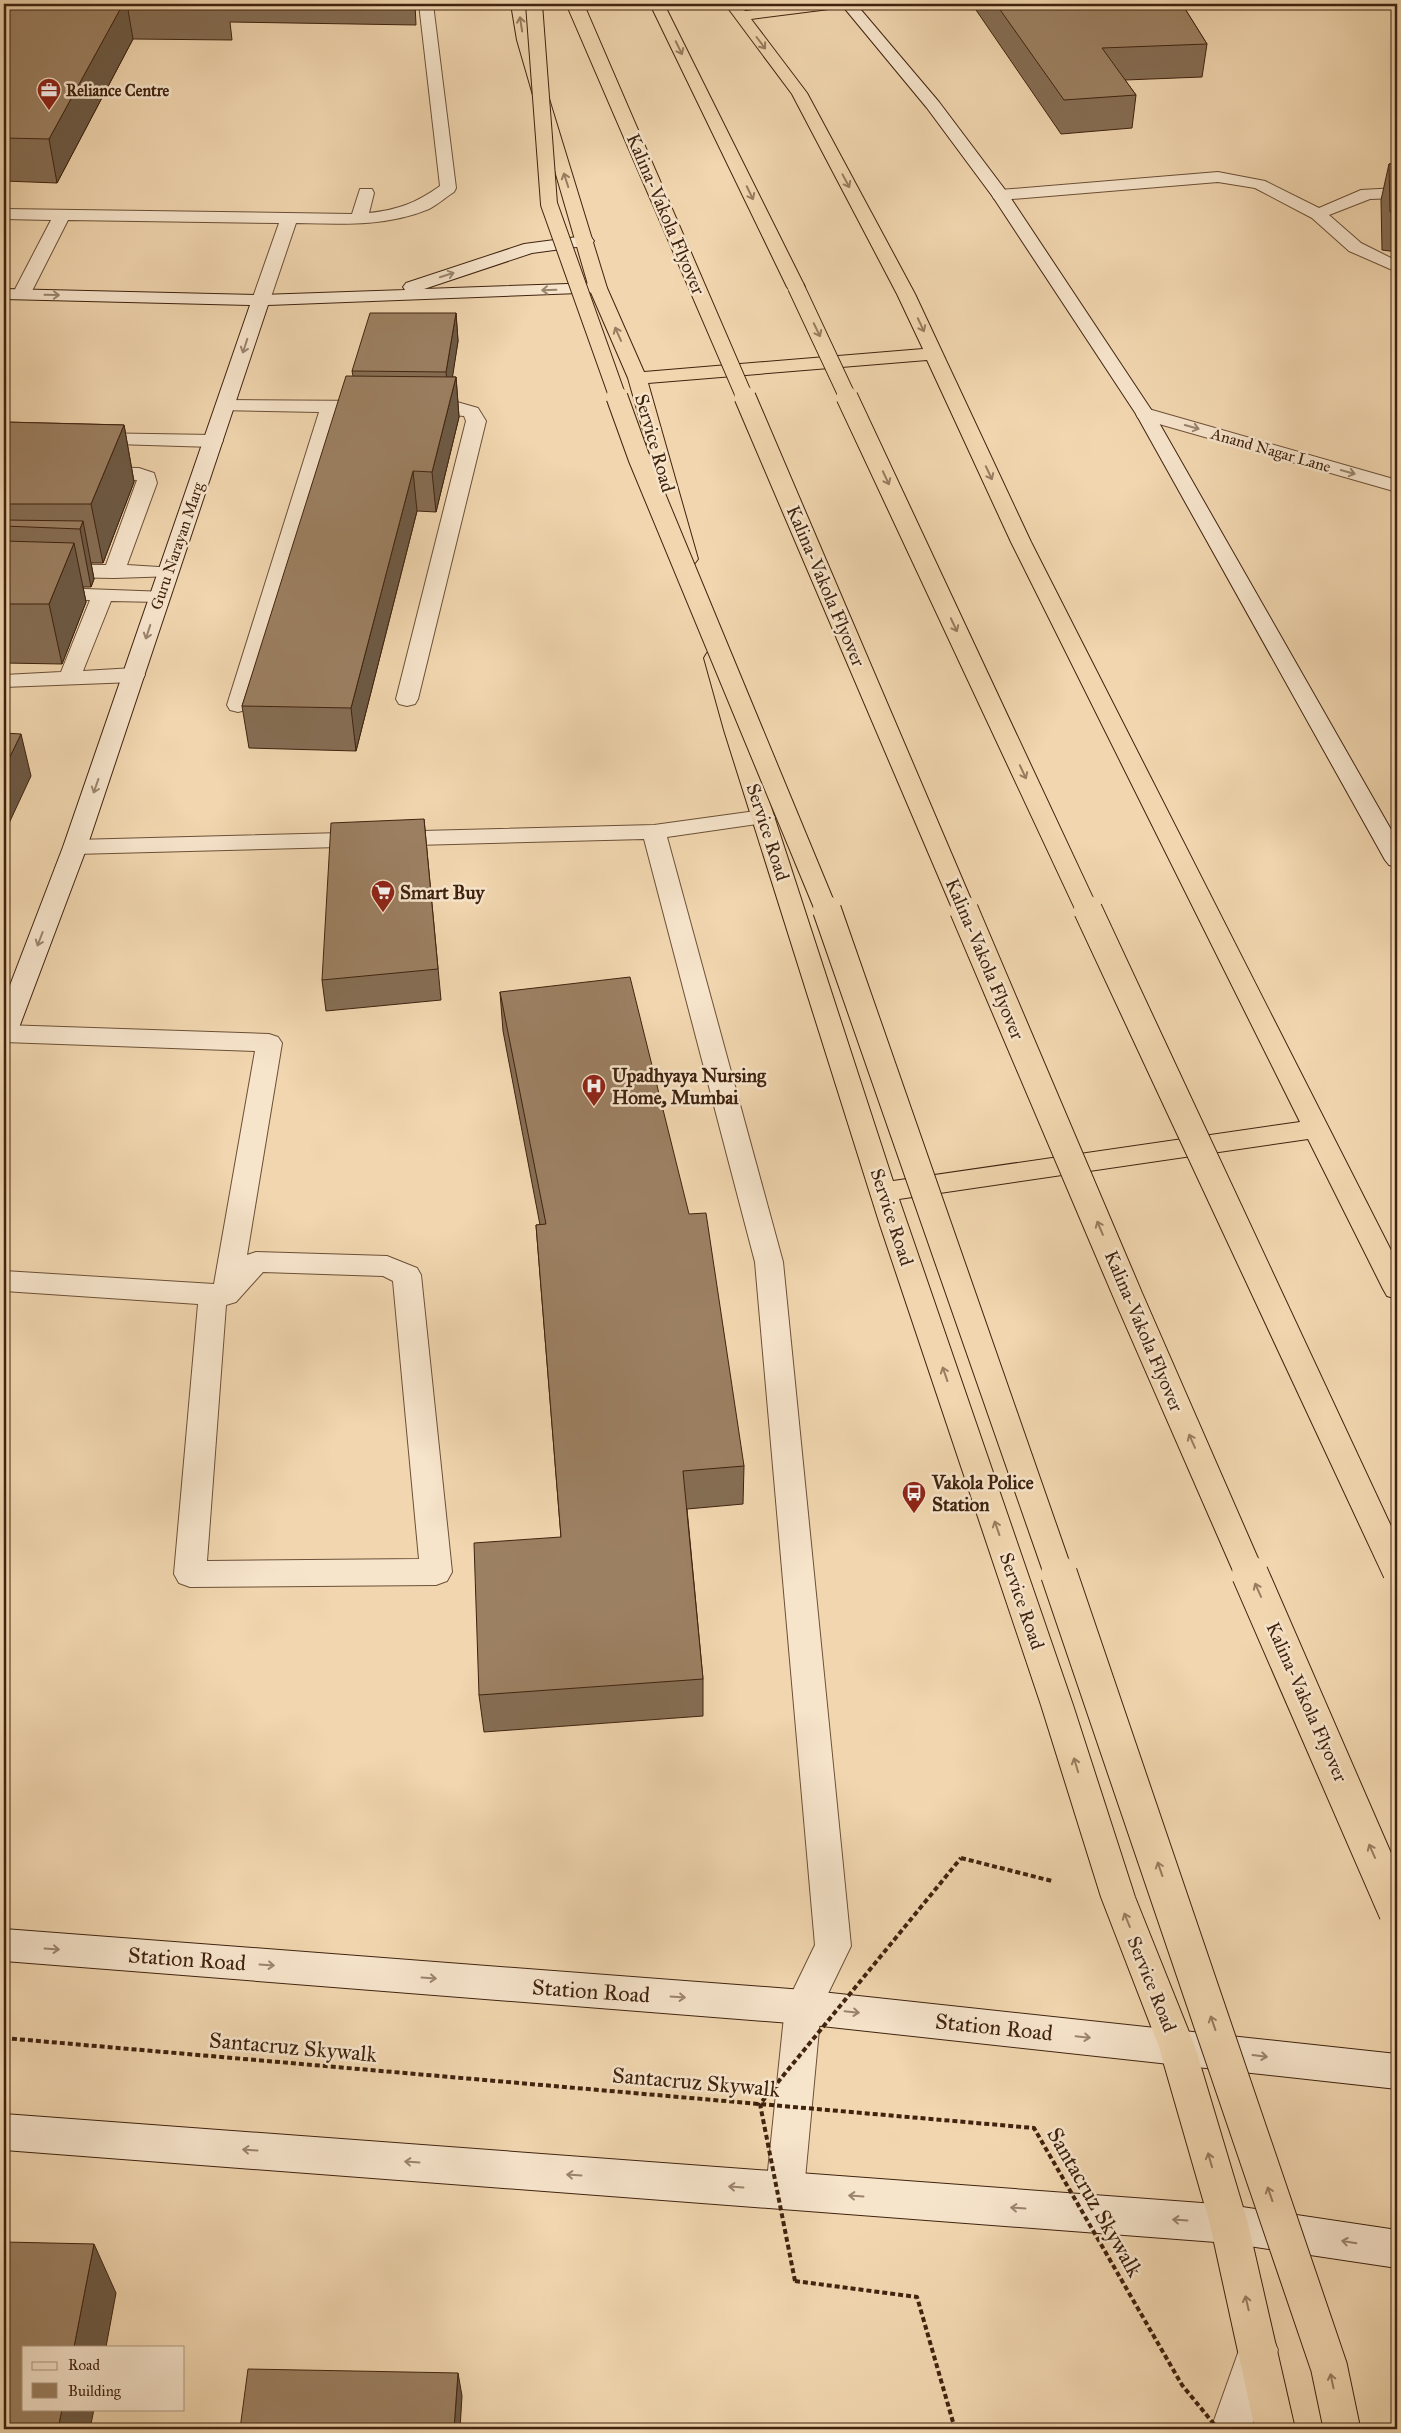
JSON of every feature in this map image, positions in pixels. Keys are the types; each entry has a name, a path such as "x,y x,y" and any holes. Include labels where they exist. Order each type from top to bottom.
{"highway":[{"name":"Service Road","path":"518,4 524,40 598,288 637,378 735,730 763,817 884,1192 1057,1705 1118,1897 1177,2047 1229,2224 1275,2429"},
{"path":"534,4 550,204 639,458 828,913 1132,1786 1329,2367 1342,2429"},
{"name":"Kalina-Vakola Flyover","path":"575,4 806,538 1129,1298 1397,1912"},
{"path":"657,4 825,347 1397,1572"},
{"path":"737,10 837,4"},
{"path":"737,10 799,93 906,294 1021,542 1397,1289"},
{"path":"637,378 934,354"},
{"path":"884,1192 1317,1129"}],"street":[{"path":"4,214 359,219 388,216 424,205 448,188 426,4"},
{"path":"848,4 933,105 1000,195 1145,414 1397,860"},
{"path":"1000,195 1218,177 1260,184 1318,214 1355,247 1397,267"},
{"path":"359,219 366,193"},
{"path":"1318,214 1367,194 1397,193"},
{"path":"12,294 62,215"},
{"name":"Guru Narayan Marg","path":"4,1033 75,847 289,218"},
{"path":"384,297 530,248 585,241"},
{"path":"12,294 261,300 598,288"},
{"path":"225,406 332,418 394,407 458,408 471,412 476,421 467,425 407,699"},
{"name":"Anand Nagar Lane","path":"1145,414 1397,486"},
{"path":"238,704 332,418"},
{"path":"73,439 213,441"},
{"path":"72,472 140,474 147,477 148,483 114,572"},
{"path":"4,570 168,572"},
{"path":"4,592 160,596"},
{"path":"69,678 102,594"},
{"path":"4,681 134,675"},
{"path":"75,847 654,832 763,817"},
{"path":"654,832 769,1262 833,1946 803,2007 785,2190"},
{"path":"4,1033 268,1043 219,1295 190,1574 436,1572 407,1275 386,1266 256,1262 219,1295 4,1281"},
{"name":"Station Road","path":"4,1945 803,2007 1397,2072"},
{"path":"4,2132 1229,2224 1397,2249"},
{"path":"1231,2429 1258,2350"}],"path":[{"path":"955,2429 917,2297 795,2281 760,2104 961,1858 1118,1897"},
{"name":"Santacruz Skywalk","path":"4,2038 1034,2128 1182,2385 1218,2429"}],"building":[{"path":"4,4 123,4 49,139 4,138"},
{"path":"996,4 1182,4 1207,44 1102,48 1136,95 1064,100"},
{"path":"1397,163 1397,213 1390,212 1389,164"},
{"path":"370,313 456,313 446,372 352,371"},
{"path":"346,376 456,377 432,472 413,471 351,708 242,706"},
{"path":"4,422 124,425 91,504 4,504"},
{"path":"4,520 83,521 80,529 4,526"},
{"path":"4,541 74,543 49,604 4,604"},
{"path":"4,733 21,734 4,769"},
{"name":"Smart Buy","path":"424,819 438,969 322,980 331,823"},
{"path":"630,977 689,1214 706,1213 744,1466 683,1471 703,1679 479,1695 474,1543 561,1537 536,1225 546,1224 500,992"},
{"path":"4,2242 94,2244 74,2346 22,2346 22,2410 62,2410 58,2429 4,2429"},
{"path":"248,2369 458,2373 454,2429 240,2429"}],"place":[{"name":"Reliance Centre","path":"49,111"},
{"name":"Smart Buy","path":"383,913"},
{"name":"Upadhyaya Nursing Home, Mumbai","path":"594,1107"},
{"name":"Vakola Police Station","path":"914,1514"}]}
